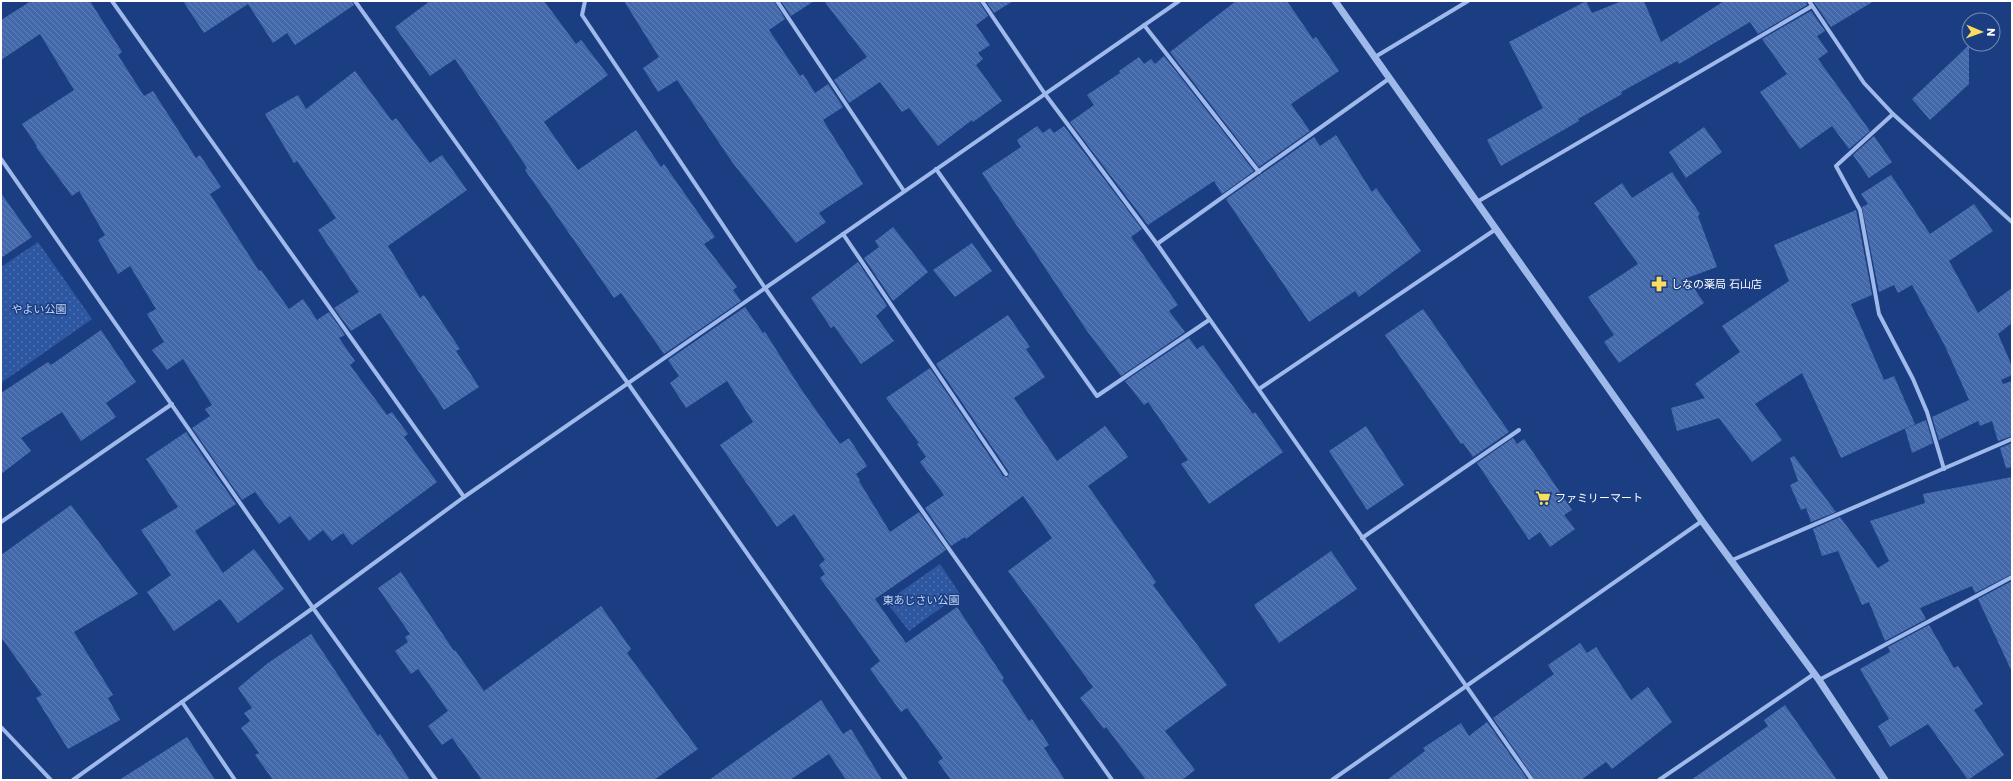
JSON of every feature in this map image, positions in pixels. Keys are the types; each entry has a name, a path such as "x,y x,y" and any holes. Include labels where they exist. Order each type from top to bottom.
{"street":[{"path":"112,1 464,497"},
{"path":"355,1 627,382 906,780"},
{"path":"585,1 582,15 765,288 1112,780"},
{"path":"777,1 904,192"},
{"path":"982,1 1045,94 1157,244 1362,538 1468,686 1532,780"},
{"path":"73,780 313,608 464,497 627,382 1179,1"},
{"path":"1335,1 1730,561 1816,677 1885,780"},
{"path":"1375,57 1468,1"},
{"path":"1809,1 1864,83 1893,114 2012,222"},
{"path":"1477,202 1812,6"},
{"path":"1144,25 1259,172"},
{"path":"1157,244 1390,78"},
{"path":"1893,114 1836,166 1860,210 1879,314 1914,379 1927,412 1944,469"},
{"path":"1,159 313,608 436,780"},
{"path":"936,169 1097,396 1209,320"},
{"path":"1259,389 1496,229"},
{"path":"843,234 1006,474"},
{"path":"1,522 172,404"},
{"path":"1362,538 1519,430"},
{"path":"1730,561 2012,439"},
{"path":"1332,780 1702,521"},
{"path":"1659,780 1816,677 2012,576"},
{"path":"182,702 235,780"},
{"path":"1,727 51,780"}],"green space":[{"name":"やよい公園","path":"38,242 92,319 1,383 1,267"},
{"name":"東あじさい公園","path":"940,564 960,594 909,631 886,602"}],"building":[{"path":"31,1 90,1 122,52 118,55 144,96 153,91 196,158 200,155 221,187 210,194 259,271 261,270 289,309 303,299 317,320 329,312 345,335 339,338 355,361 350,365 387,415 392,412 408,434 404,437 437,482 352,545 343,533 332,541 323,530 309,541 290,516 279,524 255,492 242,500 192,428 210,416 205,409 212,405 183,359 167,370 152,350 164,342 147,314 156,309 130,266 118,274 98,240 105,235 79,191 72,196 36,147 37,146 22,124 74,90 40,34 1,60 1,20"},
{"path":"183,1 352,1 354,5 295,45 287,33 273,43 248,4 204,33"},
{"path":"430,1 544,1 576,44 581,40 608,75 544,122 578,170 636,130 661,167 664,164 715,237 704,244 737,287 733,290 741,301 664,354 621,293 614,298 525,170 527,168 455,59 430,76 395,27"},
{"path":"624,1 774,1 785,19 769,30 800,76 803,74 815,93 828,84 843,107 823,120 863,184 819,213 826,222 796,243 732,162 677,80 658,92 643,68 659,57"},
{"path":"781,1 814,1 791,16"},
{"path":"824,1 979,1 988,16 976,25 990,45 978,53 983,59 976,65 1002,101 973,122 972,120 938,146 909,108 902,112 880,82 849,103 834,80 867,57"},
{"path":"986,1 1013,1 994,13"},
{"path":"1236,1 1287,1 1313,39 1316,37 1339,71 1291,104 1310,131 1259,167 1170,52"},
{"path":"1586,1 1592,13 1622,1 1644,1 1661,42 1724,1 1806,1 1807,5 1758,34 1750,22 1679,64 1677,61 1621,92 1622,94 1578,119 1579,121 1501,166 1487,140 1543,108 1509,42"},
{"path":"1813,1 1874,1 1831,27"},
{"path":"1811,11 1825,31 1817,36 1828,52 1818,59 1870,131 1849,149 1832,126 1800,149 1760,92 1787,74 1762,39"},
{"path":"1962,52 1969,52 1969,84 1930,120 1912,99"},
{"path":"1164,56 1254,171 1222,194 1214,181 1148,225 1070,122 1094,105 1087,95 1120,73 1119,71 1139,57 1144,64 1151,59 1155,64"},
{"path":"355,71 392,121 396,118 430,163 442,155 467,190 388,246 420,298 424,295 460,349 456,351 479,387 444,410 380,313 351,331 334,308 359,292 318,230 336,218 297,161 294,163 265,114 298,95 306,109"},
{"path":"1037,126 1043,133 1050,128 1054,133 1064,126 1142,229 1131,237 1178,305 1169,311 1185,332 1121,376 1087,331 982,173 1021,147 1017,140"},
{"path":"1704,127 1722,152 1686,178 1669,152"},
{"path":"1336,135 1372,192 1376,188 1421,251 1359,297 1355,291 1309,322 1226,199 1314,137 1320,146"},
{"path":"1874,136 1892,162 1869,178 1853,155"},
{"path":"1672,172 1700,214 1698,216 1717,267 1687,278 1704,303 1619,363 1604,342 1614,335 1588,297 1638,264 1594,203 1622,183 1632,198"},
{"path":"1891,175 1930,234 1974,204 1993,231 1949,261 1978,313 2012,288 2012,323 1998,334 2012,366 2012,375 2001,380 2003,384 2012,381 2012,436 1998,441 1992,421 1980,426 1978,421 1939,440 1932,417 1969,400 1945,346 1912,285 1898,293 1894,285 1879,292 1862,207 1868,204 1861,194"},
{"path":"1,193 32,237 1,258"},
{"path":"1856,210 1872,295 1851,304 1884,380 1894,376 1915,424 1841,458 1802,373 1755,404 1782,440 1752,462 1719,418 1677,431 1671,408 1705,398 1695,384 1740,352 1722,326 1789,281 1774,245"},
{"path":"893,227 928,272 893,301 864,258 879,247 875,241"},
{"path":"972,243 992,271 955,297 933,270"},
{"path":"858,262 887,306 876,316 894,341 861,364 834,326 831,328 811,298"},
{"path":"745,307 763,333 765,332 801,389 840,444 849,438 867,466 856,474 860,480 859,481 890,532 919,512 946,550 875,599 906,643 957,607 1004,678 1002,680 1029,721 1032,719 1049,745 1044,748 1065,780 951,780 938,762 943,758 907,708 901,712 870,669 880,661 820,578 825,574 819,565 825,560 794,514 777,527 720,445 753,422 727,381 686,408 670,383 679,376 668,360"},
{"path":"1423,309 1509,432 1473,457 1463,443 1461,444 1385,335"},
{"path":"1008,315 1030,347 1026,349 1045,377 1014,398 1057,461 1105,426 1119,444 1128,457 1088,486 1156,582 1153,585 1227,685 1165,731 1195,770 1182,780 1146,780 1106,727 1104,729 1080,698 1093,687 1008,571 1052,538 1023,496 966,539 965,537 951,546 925,508 944,495 920,462 926,457 917,444 919,443 886,398 930,368 1003,476 1008,477 1009,472 936,364"},
{"path":"101,330 136,382 106,403 116,417 81,441 62,412 21,438 31,451 1,474 1,393 48,362 51,365"},
{"path":"1189,338 1197,349 1203,345 1253,414 1255,412 1283,452 1209,504 1181,464 1188,460 1148,402 1144,405 1125,381"},
{"path":"1926,420 1933,443 1912,453 1905,429"},
{"path":"1366,426 1404,485 1367,510 1329,451"},
{"path":"186,432 236,504 195,531 223,573 254,549 284,589 238,623 220,599 174,631 147,592 171,575 141,530 178,507 146,459"},
{"path":"1513,438 1517,444 1524,439 1572,510 1564,515 1575,529 1550,547 1540,532 1529,540 1477,463"},
{"path":"2012,443 2012,467 2006,468 2000,448"},
{"path":"1794,456 1836,512 1811,522 1806,508 1801,510 1790,485 1798,481 1790,458"},
{"path":"2012,477 2012,574 1975,593 1972,586 1920,608 1926,619 1885,641 1869,602 1862,605 1838,551 1822,556 1813,529 1840,517 1878,568 1889,561 1870,521 1925,503 1923,494"},
{"path":"71,505 138,594 74,632 113,695 108,698 120,720 68,749 36,698 42,695 1,637 1,555"},
{"path":"1331,551 1357,589 1279,643 1254,605"},
{"path":"401,572 454,651 455,650 484,691 601,606 631,649 627,653 698,749 654,780 482,780 452,738 442,745 428,726 448,711 418,669 411,674 395,651 408,642 405,637 410,634 378,588"},
{"path":"2012,581 2012,672 1978,599"},
{"path":"1929,625 1954,668 1958,666 1983,704 1974,710 2004,755 1968,780 1928,724 1890,747 1878,726 1889,719 1860,669 1890,652 1888,647"},
{"path":"311,634 378,736 380,734 410,780 273,780 255,755 259,753 241,728 250,721 244,713 252,708 238,688 268,663"},
{"path":"1580,643 1587,653 1596,647 1631,700 1648,687 1672,722 1612,769 1606,762 1581,780 1535,780 1493,718 1554,674 1548,665"},
{"path":"821,700 843,734 851,729 882,780 846,780 829,754 790,780 709,780"},
{"path":"1785,705 1837,780 1691,780 1768,726 1764,720"},
{"path":"1487,722 1528,780 1387,780 1425,751 1423,748 1461,723 1469,736"},
{"path":"187,737 215,780 119,780"}],"place":[{"name":"しなの薬局 石山店","path":"1659,284"},
{"name":"ファミリーマート","path":"1543,498"}]}
